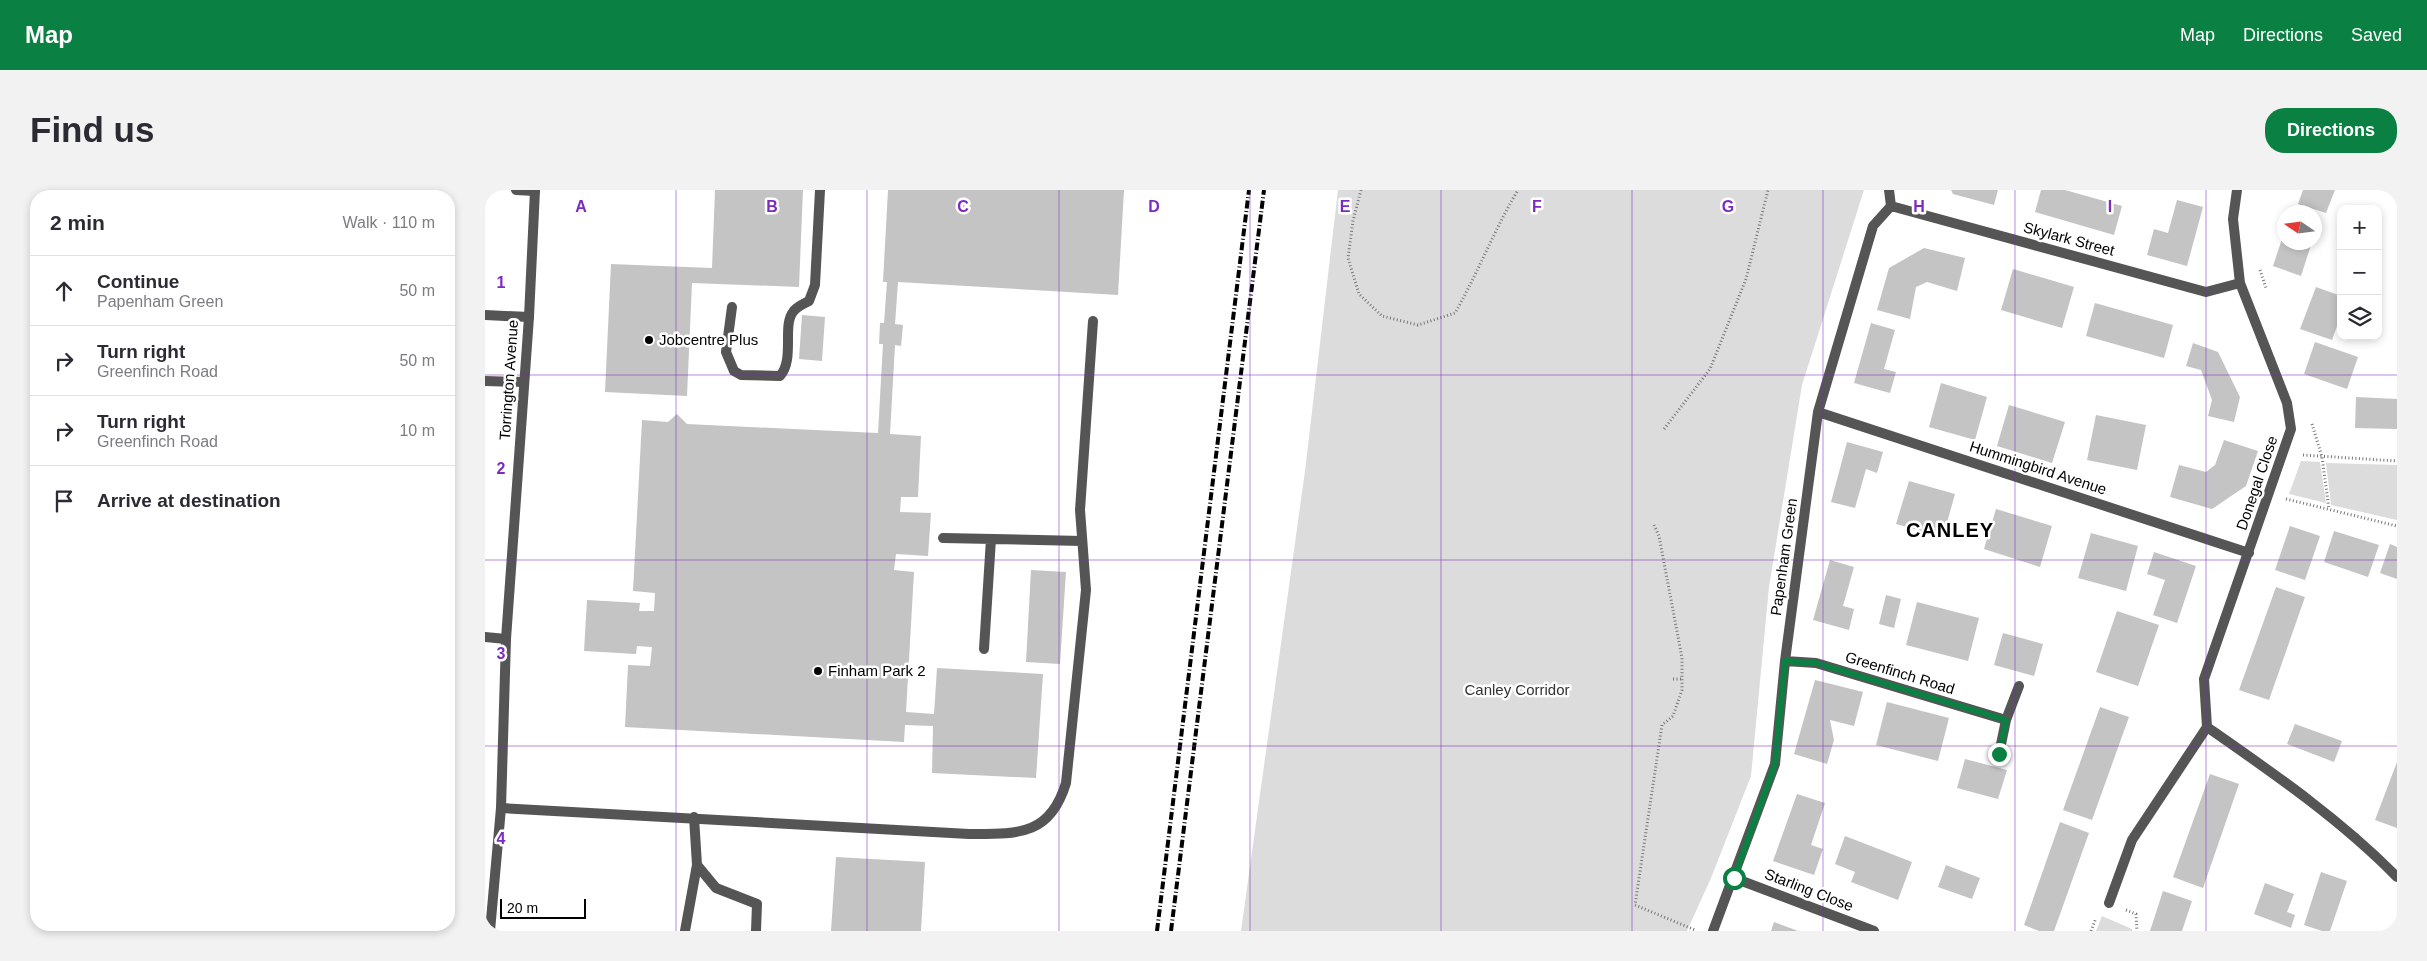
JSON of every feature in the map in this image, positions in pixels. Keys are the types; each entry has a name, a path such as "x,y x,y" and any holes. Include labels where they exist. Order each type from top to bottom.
{"street":[{"path":"516,190 535,190"},
{"name":"Torrington Avenue","path":"490,931 501,808 506,639 529,317 535,190"},
{"path":"731,307 726,352 734,371 741,375 780,376 786,365 791,315 797,307 809,301 815,285 820,190"},
{"path":"1889,190 1891,206"},
{"name":"Donegal Close","path":"2207,727 2204,679 2291,429 2287,403 2240,283 2233,220 2237,190"},
{"name":"Skylark Street","path":"1891,206 2206,292 2240,283"},
{"name":"Papenham Green","path":"1713,931 1775,764 1785,661 1818,412 1873,226 1891,206"},
{"path":"485,315 529,317"},
{"path":"501,808 694,817 969,834 1021,832 1039,825 1052,814 1061,800 1067,783 1086,590 1080,510 1093,321"},
{"path":"485,382 524,382"},
{"name":"Hummingbird Avenue","path":"1818,412 2249,553"},
{"path":"943,538 1082,541"},
{"path":"984,649 991,539"},
{"path":"485,637 506,639"},
{"name":"Greenfinch Road","path":"1785,661 1816,663 2006,720"},
{"path":"1999,754 2006,720 2019,686"},
{"path":"2109,903 2132,840 2207,727 2294,788 2369,848 2397,877"},
{"path":"685,931 697,865 694,817"},
{"path":"697,865 716,888 757,904 756,931"},
{"name":"Starling Close","path":"1734,878 1874,931"}],"path":[{"path":"1361,191 1353,220 1348,258 1359,294 1382,316 1418,325 1455,313 1474,279 1501,219 1518,190"},
{"path":"1664,429 1710,369 1746,279 1768,190"},
{"path":"2283,454 2397,461"},
{"path":"2268,494 2397,526"},
{"path":"1654,525 1659,536 1682,658 1682,690 1673,716 1662,725 1635,905 1698,931"},
{"path":"1673,679 1682,679"}],"green space":[{"name":"Canley Corridor","path":"1338,190 1864,190 1802,385 1769,587 1751,776 1711,878 1687,931 1241,931 1305,471"},
{"path":"2301,461 2320,462 2326,503 2289,494"},
{"path":"2326,463 2397,465 2397,520 2331,505"},
{"path":"2102,916 2132,929 2132,931 2096,931"}],"building":[{"name":"Jobcentre Plus","path":"715,190 803,190 799,287 692,283 687,396 605,392 611,264 712,268"},
{"path":"888,190 1124,190 1118,295 898,282 895,324 903,325 901,346 895,345 890,434 921,436 918,497 901,497 900,512 931,513 928,556 896,554 894,570 914,572 906,712 934,714 937,668 1043,674 1036,778 932,773 933,726 905,725 904,742 625,727 628,665 650,666 652,647 637,646 636,654 584,651 587,600 640,603 639,611 654,611 655,593 633,591 642,420 668,422 677,414 687,424 878,433 883,344 879,344 880,323 884,323 887,282 883,282"},
{"path":"1951,190 1998,190 1994,205 1953,194"},
{"path":"2041,190 2065,190 2122,206 2114,235 2035,212"},
{"path":"2303,190 2335,190 2326,213 2322,212 2322,205 2298,204"},
{"path":"2177,200 2203,207 2187,266 2147,255 2154,229 2168,233"},
{"path":"1924,248 1965,258 1957,291 1927,282 1916,287 1910,319 1877,310 1889,268"},
{"path":"2278,250 2309,250 2301,276 2273,266"},
{"path":"2013,269 2074,287 2062,328 2001,310"},
{"path":"2316,287 2337,295 2337,326 2332,340 2300,329"},
{"path":"2095,303 2173,325 2164,358 2086,336"},
{"path":"802,315 825,317 822,361 799,359"},
{"path":"1871,323 1895,330 1884,369 1896,372 1890,393 1854,383"},
{"path":"2315,342 2358,357 2347,389 2304,374"},
{"path":"2193,343 2218,352 2240,397 2234,422 2208,416 2212,400 2201,370 2186,366"},
{"path":"1941,383 1987,397 1975,440 1929,427"},
{"path":"2356,397 2397,399 2397,429 2355,428"},
{"path":"2009,405 2065,422 2052,463 1997,446"},
{"path":"2096,415 2146,425 2137,470 2087,460"},
{"path":"2224,440 2258,451 2246,486 2212,509 2170,497 2179,465 2206,472 2215,465"},
{"path":"1847,442 1883,452 1877,473 1866,469 1855,508 1831,502"},
{"path":"1909,481 1955,494 1943,537 1896,524"},
{"path":"1996,509 2052,526 2040,567 1984,549"},
{"path":"2290,526 2320,536 2305,580 2275,570"},
{"path":"2334,531 2379,545 2368,577 2324,562"},
{"path":"2091,533 2138,546 2126,591 2078,578"},
{"path":"2390,544 2397,547 2397,579 2380,573"},
{"path":"2154,552 2196,566 2177,623 2153,615 2165,580 2147,574"},
{"path":"1830,560 1854,567 1843,606 1854,609 1849,630 1813,620"},
{"path":"1031,570 1066,572 1060,664 1026,662"},
{"path":"2276,587 2305,597 2269,700 2239,690"},
{"path":"1886,595 1901,599 1894,628 1879,624"},
{"path":"1917,602 1979,618 1968,661 1906,645"},
{"path":"2117,611 2159,625 2138,686 2096,672"},
{"path":"2003,633 2043,644 2034,676 1994,665"},
{"path":"1815,680 1863,692 1854,726 1830,720 1834,740 1827,764 1794,754"},
{"path":"1887,702 1949,718 1938,761 1876,745"},
{"path":"2100,707 2129,717 2092,820 2063,810"},
{"path":"2295,724 2342,741 2334,762 2287,744"},
{"path":"1965,759 2007,770 1998,799 1957,788"},
{"path":"2397,762 2397,828 2375,820"},
{"path":"2210,774 2239,784 2203,888 2173,877"},
{"path":"1797,794 1825,803 1811,845 1823,849 1814,875 1773,861"},
{"path":"2060,822 2089,833 2054,931 2039,931 2024,925"},
{"path":"1845,836 1912,862 1898,900 1851,882 1855,872 1835,864"},
{"path":"836,857 925,862 921,931 831,931"},
{"path":"1946,865 1980,878 1972,899 1938,887"},
{"path":"2321,872 2347,881 2330,931 2322,931 2304,925"},
{"path":"2265,883 2294,894 2287,912 2295,915 2291,928 2254,914"},
{"path":"2163,891 2192,901 2182,931 2150,931"},
{"path":"1774,922 1798,931 1771,931"}],"railway":[{"path":"1157,931 1249,190"},
{"path":"1171,931 1264,190"}],"place":[{"name":"Jobcentre Plus","path":"649,340"},
{"name":"Finham Park 2","path":"818,671"}],"district":[{"name":"CANLEY","path":"1950,530"}],"route":[{"path":"1734,878 1775,764 1785,661 1816,663 2006,720 1999,754"}]}
